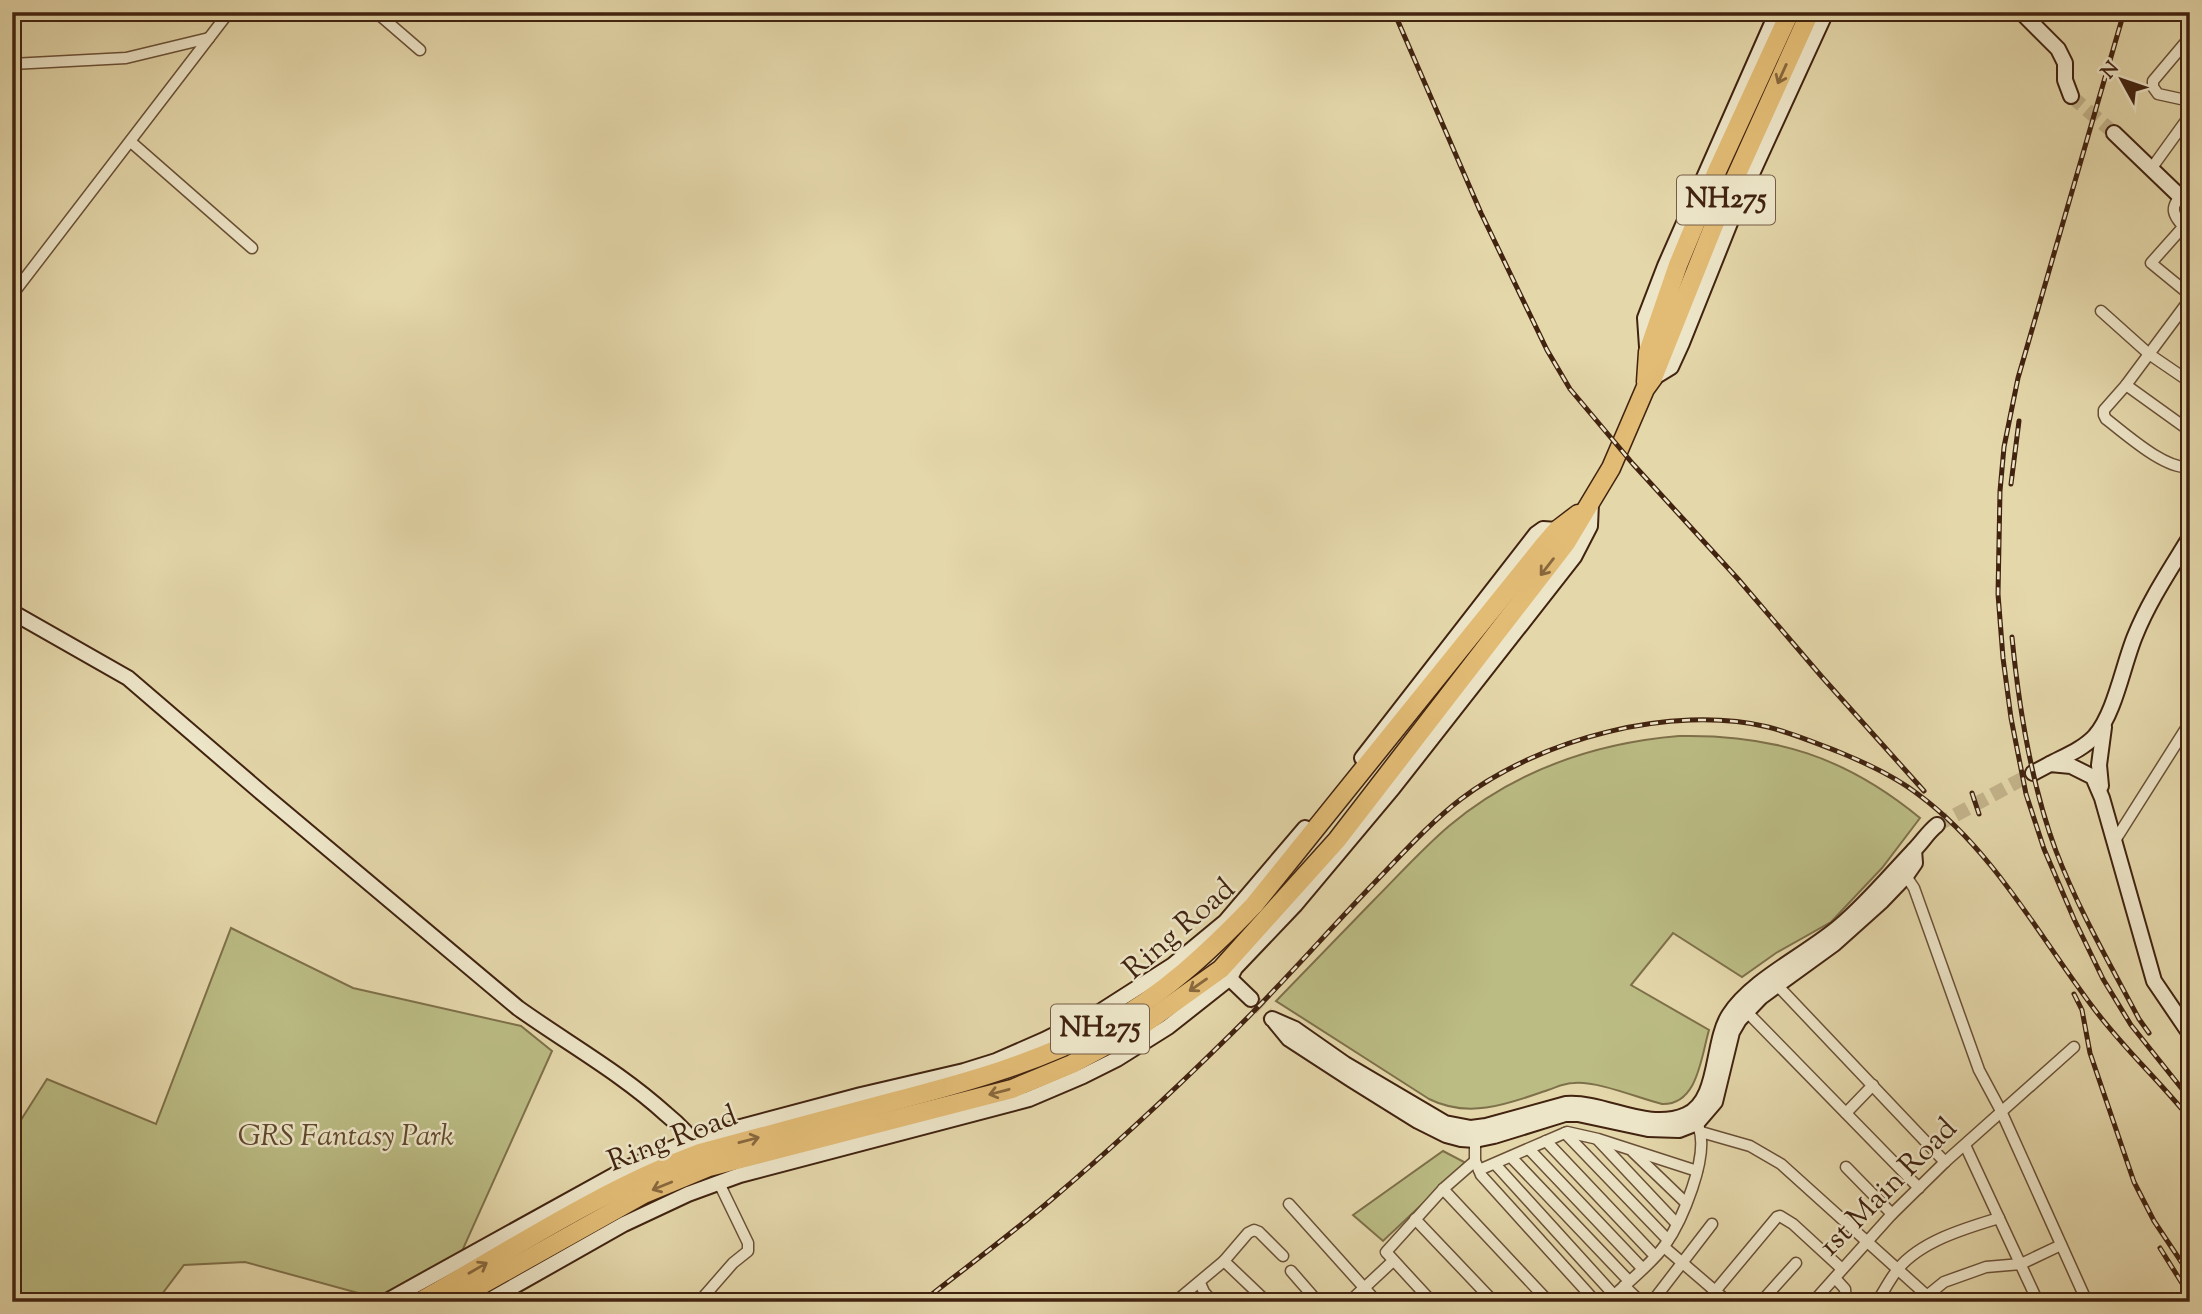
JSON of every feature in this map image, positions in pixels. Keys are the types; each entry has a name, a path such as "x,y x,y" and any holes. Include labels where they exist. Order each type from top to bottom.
{"highway":[{"name":"Ring Road","path":"1649,384 1648,352 1680,259 1790,12"},
{"name":"Ring Road","path":"419,1302 620,1187 657,1169 705,1161 1013,1089 1072,1064 1140,1027 1225,974 1337,840 1566,543 1611,468 1649,384 1714,225 1810,12"},
{"name":"Ring Road","path":"451,1302 705,1161 1004,1071 1107,1026 1159,991 1204,955 1254,905 1558,530 1594,496"}],"street":[{"path":"12,295 229,12"},
{"path":"376,12 420,50"},
{"path":"1648,352 1645,318 1665,266 1777,12"},
{"path":"1649,384 1671,367 1734,214 1826,12"},
{"path":"2021,12 2058,49 2065,63 2065,80 2071,96"},
{"path":"2190,37 2153,81 2153,87 2158,94 2190,101"},
{"path":"12,64 125,58 209,38"},
{"path":"2151,169 2190,115"},
{"path":"2114,133 2185,201"},
{"path":"131,142 252,248"},
{"path":"2190,183 2185,201 2173,207 2173,213 2186,231 2151,263 2188,303 2104,410 2106,419 2162,460 2182,468 2190,467"},
{"path":"2101,311 2149,354 2190,382"},
{"path":"2126,385 2190,431"},
{"path":"2102,798 2099,765 2105,721 2135,636 2151,601 2190,537"},
{"path":"12,612 128,678 518,1008 625,1079 655,1104 705,1161 748,1243 748,1251 733,1263 699,1302"},
{"path":"2033,773 2086,744 2105,721"},
{"path":"2114,842 2190,722"},
{"path":"2050,764 2071,766 2093,777 2102,798 2154,981 2190,1034"},
{"path":"1495,1164 1611,1298 1666,1243 1677,1224 1701,1156 1697,1123 1701,1104 1707,1094 1717,1042 1730,1014 1751,991 1840,926 1880,888 1906,856 1937,825"},
{"path":"1914,850 1915,863 1906,876 1855,927 1777,985 1747,1012 1732,1032 1715,1101 1697,1123 1679,1129 1648,1129 1578,1114 1565,1114 1475,1140 1446,1135 1418,1121 1289,1039 1269,1016 1295,1029 1345,1064 1445,1123 1471,1128 1486,1126 1576,1103 1635,1117 1679,1118 1697,1123 1750,1146 1781,1164 1899,1268 1928,1300 1944,1282 1986,1267 2021,1264 2061,1245"},
{"path":"1906,876 1914,888 1979,1070 2001,1111 2087,1302"},
{"path":"1225,974 1251,999"},
{"path":"1777,985 1945,1162"},
{"path":"1747,1012 1919,1188"},
{"name":"1st Main Road","path":"1813,1302 1892,1213 2074,1047"},
{"path":"1846,1113 1873,1085"},
{"path":"1432,1302 1386,1252 1443,1189 1477,1165 1495,1164 1565,1133 1598,1139 1697,1171"},
{"path":"1565,1133 1682,1262 1728,1302"},
{"path":"1598,1139 1677,1224"},
{"path":"1475,1140 1477,1165 1481,1175 1596,1302"},
{"path":"1546,1141 1654,1256"},
{"path":"1965,1145 2038,1302"},
{"path":"1529,1149 1642,1268"},
{"path":"1630,1149 1685,1202"},
{"path":"1511,1157 1641,1302"},
{"path":"385,1302 627,1168 705,1161"},
{"path":"486,1302 624,1224 688,1194 705,1161"},
{"path":"1846,1167 1892,1213"},
{"path":"1443,1189 1549,1302"},
{"path":"1289,1204 1377,1302"},
{"path":"1706,1302 1780,1216 1793,1224 1842,1269"},
{"path":"1877,1302 1899,1268 1917,1254 1947,1236 1999,1218"},
{"path":"1416,1219 1494,1302"},
{"path":"1652,1302 1712,1224"},
{"path":"1175,1302 1200,1283 1254,1230 1259,1231 1283,1256"},
{"path":"1224,1261 1267,1302"},
{"path":"1349,1302 1393,1261"},
{"path":"1761,1302 1796,1263"},
{"path":"1292,1271 1318,1302"},
{"path":"1835,1278 1845,1289 1846,1302"},
{"path":"1200,1283 1213,1302"}],"green space":[{"path":"1679,736 1746,739 1807,753 1864,779 1920,818 1882,868 1831,922 1776,953 1742,977 1673,933 1631,985 1709,1030 1696,1078 1683,1097 1662,1104 1606,1087 1574,1083 1488,1107 1474,1109 1444,1105 1429,1099 1276,1001 1420,853 1474,807 1528,775 1557,763 1616,745"},
{"name":"GRS Fantasy Park","path":"231,928 353,988 521,1026 552,1051 449,1280 413,1302 391,1302 245,1262 184,1265 156,1302 12,1302 12,1134 47,1079 156,1124"},
{"path":"1443,1151 1466,1163 1383,1241 1353,1215"}],"tunnel":[{"path":"2071,96 2114,133"},
{"path":"1937,825 2033,773"},
{"path":"1251,999 1267,1014"}],"railway":[{"path":"1394,12 1481,213 1547,350 1570,389 1633,464 1924,791"},
{"path":"2124,12 2018,378 2004,447 2000,491 1998,594 2011,718 2026,794 2044,849 2103,979 2131,1025 2190,1099"},
{"path":"2011,484 2019,421"},
{"path":"2012,637 2027,746 2047,826 2074,894 2139,1019 2149,1033"},
{"path":"922,1302 1036,1212 1160,1102 1263,1002 1418,838 1461,799 1529,759 1608,732 1649,724 1690,720 1730,721 1768,727 1849,756 1910,788 1945,817 1992,867 2104,1021 2190,1119"},
{"path":"1972,793 1979,814"},
{"path":"2074,994 2082,1010 2090,1053 2134,1182 2154,1221 2190,1275"},
{"path":"2160,1248 2190,1296"}]}
